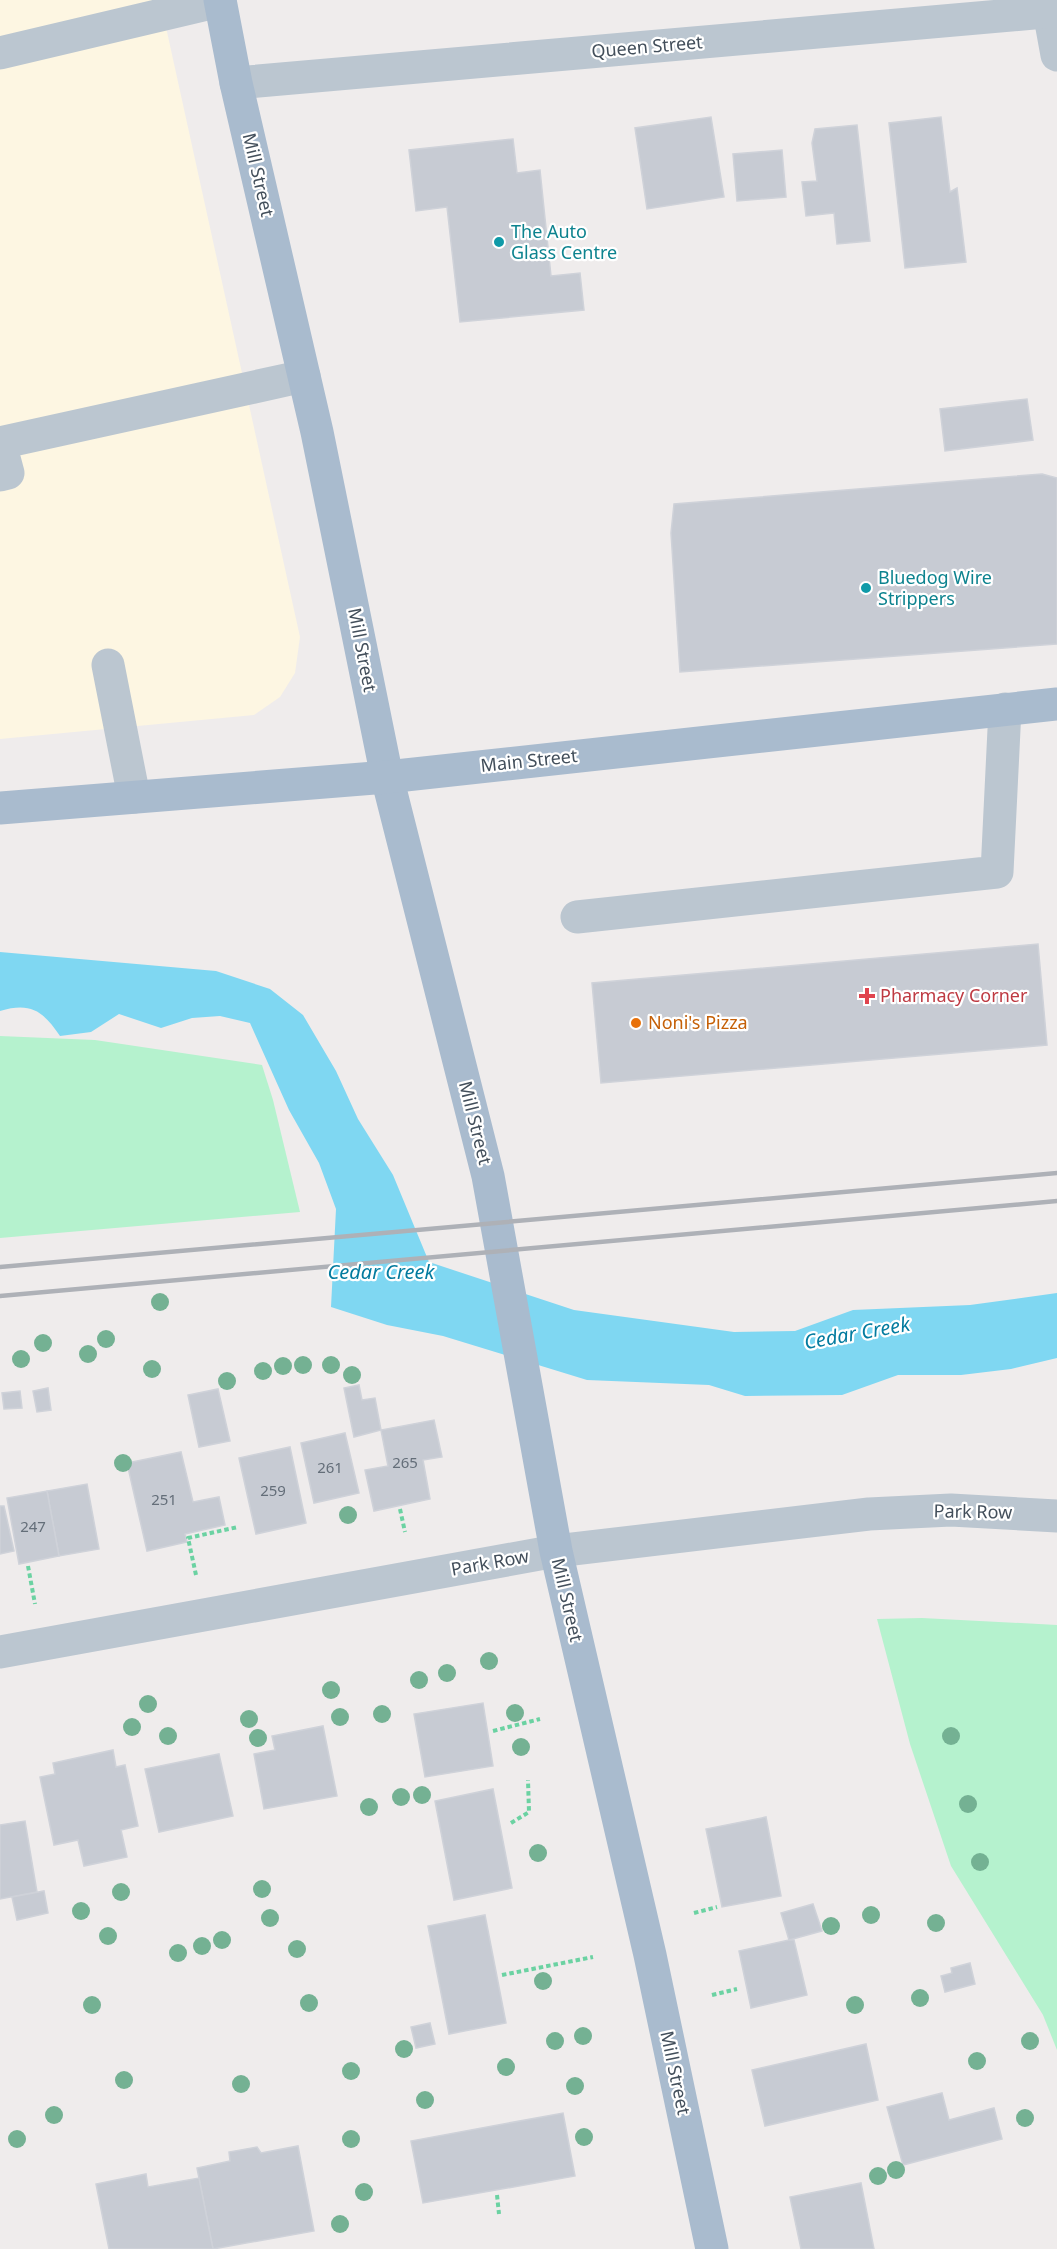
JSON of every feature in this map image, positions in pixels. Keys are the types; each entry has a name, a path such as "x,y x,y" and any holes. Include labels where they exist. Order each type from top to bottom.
{"main road":[{"name":"Mill Street","path":"220,1 236,83 304,376 387,777 488,1176 556,1551 650,1955 712,2249"},
{"name":"Main Street","path":"0,808 387,777 1057,704"}],"street":[{"path":"0,53 220,1"},
{"path":"1051,8 1057,55"},
{"name":"Queen Street","path":"236,83 1051,8"},
{"path":"0,475 8,473 0,443 304,376"},
{"path":"108,665 134,797"},
{"path":"577,917 997,872 1005,710"},
{"name":"Park Row","path":"0,1652 556,1551 869,1514 951,1510 1057,1516"}],"path":[{"path":"400,1509 405,1532"},
{"path":"196,1576 188,1538 238,1527"},
{"path":"28,1566 35,1606"},
{"path":"493,1731 540,1719"},
{"path":"511,1823 529,1812 528,1780"},
{"path":"694,1913 717,1907"},
{"path":"502,1976 593,1957"},
{"path":"712,1995 736,1989"},
{"path":"497,2195 499,2214"}],"shaded area":[{"path":"0,0 160,0 300,637 295,673 280,697 254,715 0,739"}],"green space":[{"path":"0,1036 95,1040 262,1065 273,1100 300,1212 0,1238"},
{"path":"922,1618 1057,1625 1057,2050 1043,2015 951,1866 910,1744 877,1619"}],"water":[{"name":"Cedar Creek","path":"0,952 216,971 270,989 303,1015 336,1071 358,1119 393,1175 429,1262 574,1310 734,1332 795,1331 853,1310 970,1305 1057,1293 1057,1358 1011,1369 961,1375 898,1375 842,1395 745,1396 709,1385 587,1380 443,1336 387,1325 331,1307 336,1209 319,1163 289,1110 250,1023 220,1016 192,1018 161,1028 119,1014 91,1032 60,1036 48,1020 28,1008 11,1008 0,1011"}],"building":[{"path":"711,117 724,197 647,209 635,128"},
{"path":"941,117 950,192 957,188 966,262 905,268 889,123"},
{"path":"857,125 870,241 837,244 834,213 806,216 802,182 817,181 812,143 815,129"},
{"name":"The Auto Glass Centre","path":"513,139 517,173 540,170 551,276 580,273 584,310 460,322 447,207 416,211 409,150"},
{"path":"782,150 786,197 737,201 733,154"},
{"path":"1027,399 1033,440 945,451 940,409"},
{"name":"Bluedog Wire Strippers","path":"1042,474 1057,478 1057,644 680,672 671,533 674,504"},
{"path":"1038,944 1047,1045 601,1083 592,983"},
{"path":"359,1385 362,1400 375,1398 381,1430 354,1437 344,1388"},
{"path":"48,1388 51,1410 37,1412 33,1391"},
{"path":"218,1389 230,1441 199,1447 188,1395"},
{"path":"20,1391 22,1408 4,1409 2,1393"},
{"path":"434,1420 442,1457 423,1460 430,1499 374,1511 365,1470 388,1466 381,1430"},
{"path":"345,1433 359,1493 314,1503 301,1443"},
{"path":"290,1447 306,1523 256,1534 239,1458"},
{"path":"181,1452 193,1502 219,1497 225,1525 185,1534 187,1542 147,1551 127,1463"},
{"path":"87,1484 99,1549 59,1556 47,1491"},
{"path":"47,1491 59,1556 19,1564 7,1498"},
{"path":"0,1506 4,1506 14,1551 0,1554"},
{"path":"483,1703 493,1766 425,1777 414,1714"},
{"path":"323,1726 337,1796 264,1809 254,1754 275,1750 272,1736"},
{"path":"113,1750 116,1767 125,1765 138,1826 121,1830 127,1857 84,1866 78,1840 54,1845 40,1777 55,1774 53,1763"},
{"path":"219,1754 233,1816 159,1832 145,1769"},
{"path":"493,1789 512,1888 454,1900 435,1801"},
{"path":"766,1817 781,1896 722,1907 706,1829"},
{"path":"25,1821 37,1892 0,1899 0,1825"},
{"path":"44,1891 48,1913 17,1920 12,1897"},
{"path":"813,1904 822,1931 789,1940 781,1913"},
{"path":"485,1915 506,2023 449,2034 428,1926"},
{"path":"794,1940 807,1995 751,2008 739,1951"},
{"path":"970,1963 975,1984 945,1992 941,1976 952,1973 951,1968"},
{"path":"430,2023 435,2044 416,2048 411,2027"},
{"path":"866,2044 878,2100 765,2126 752,2070"},
{"path":"942,2093 949,2120 994,2108 1002,2139 903,2165 887,2107"},
{"path":"563,2113 575,2176 423,2203 411,2141"},
{"path":"298,2146 314,2231 213,2249 197,2168 230,2161 229,2152 257,2147 261,2153"},
{"path":"146,2174 148,2187 199,2178 213,2249 109,2249 96,2184"},
{"path":"861,2183 874,2249 801,2249 790,2197"}],"railway":[{"path":"0,1267 1057,1173"},
{"path":"0,1296 1057,1201"}],"place":[{"name":"The Auto Glass Centre","path":"499,242"},
{"name":"Bluedog Wire Strippers","path":"866,588"},
{"name":"Pharmacy Corner","path":"867,996"},
{"name":"Noni's Pizza","path":"636,1023"}]}
